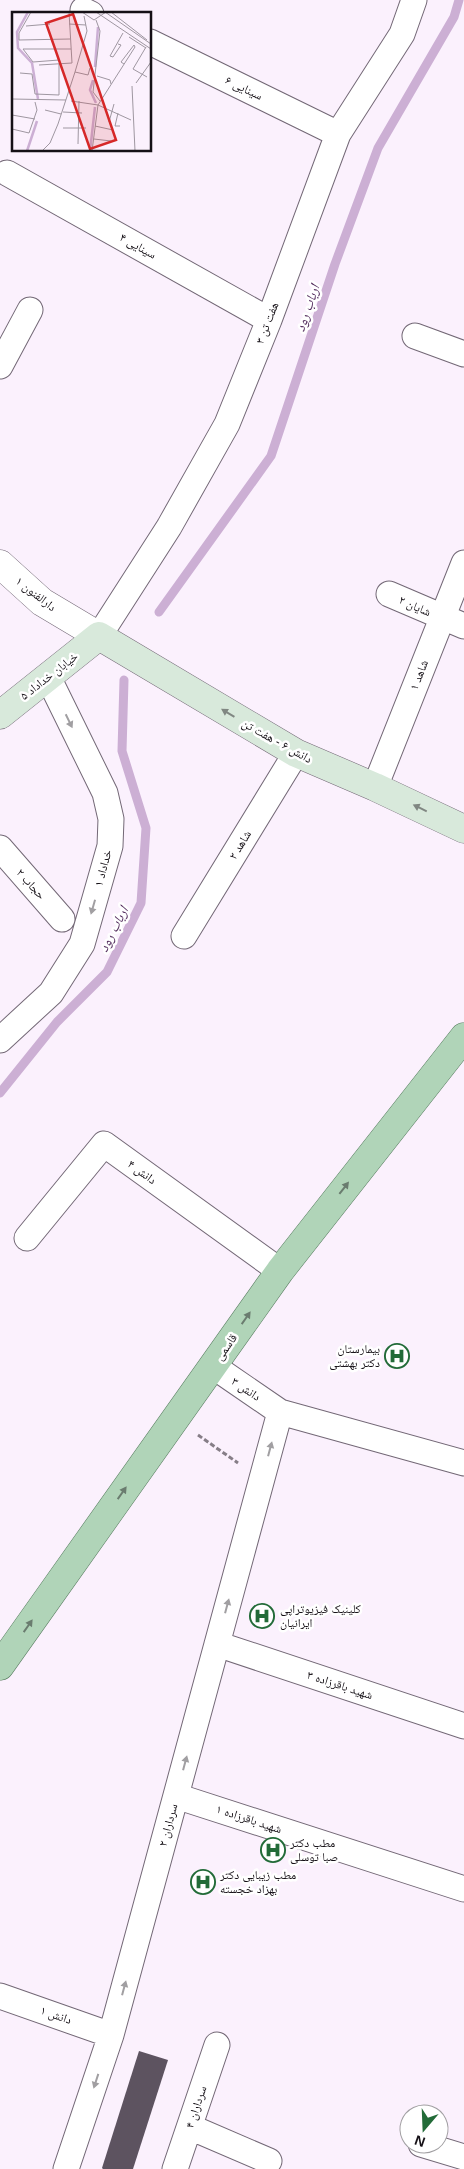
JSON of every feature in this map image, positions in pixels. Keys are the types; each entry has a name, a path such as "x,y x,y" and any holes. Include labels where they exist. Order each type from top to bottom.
{"main road":[{"name":"خیابان خداداد ۵","path":"0,715 99,636"},
{"name":"دانش ۶ - هفت تن","path":"99,636 296,754 375,787 464,829"},
{"name":"قاسمی","path":"0,1666 280,1271 464,1037"}],"street":[{"name":"هفت تن ۳","path":"99,636 169,526 227,424 269,320 338,134 402,34 414,0"},
{"name":"سینایی ۶","path":"151,42 338,134"},
{"name":"سینایی ۴","path":"7,173 269,320"},
{"path":"0,366 30,310"},
{"path":"415,336 464,354"},
{"name":"شاهد ۱","path":"375,787 453,622 464,563"},
{"name":"دارالفنون ۱","path":"0,564 42,602 99,636"},
{"name":"شایان ۲","path":"389,594 453,622"},
{"name":"خداداد ۱","path":"0,1040 51,993 82,944 110,846 111,820 105,794 48,677"},
{"name":"شاهد ۲","path":"184,936 296,754"},
{"name":"حجاب ۲","path":"0,848 62,919"},
{"name":"دانش ۴","path":"27,1238 104,1144 280,1271"},
{"name":"دانش ۳","path":"213,1366 280,1412 464,1463"},
{"name":"سرداران ۲","path":"66,2169 111,2035 280,1412"},
{"name":"شهید باقرزاده ۳","path":"217,1644 464,1726"},
{"name":"شهید باقرزاده ۱","path":"176,1796 464,1889"},
{"name":"دانش ۱","path":"0,1996 111,2035"},
{"name":"سرداران ۴","path":"175,2169 217,2045"},
{"path":"190,2127 269,2161"},
{"path":"449,2152 464,2157"}],"path":[{"path":"174,1419 262,1479"}],"building":[{"path":"139,2051 168,2060 133,2169 103,2169 102,2168"}],"waterway":[{"name":"ارباب رود","path":"159,612 271,456 335,264 378,148 454,17 459,0"},
{"name":"ارباب رود","path":"0,1093 57,1022 107,972 141,903 146,828 122,751 124,680"}],"place":[{"name":"بیمارستان دکتر بهشتی","path":"397,1356"},
{"name":"کلینیک فیزیوتراپی ایرانیان","path":"262,1616"},
{"name":"مطب دکتر صبا توسلی","path":"273,1850"},
{"name":"مطب زیبایی دکتر بهزاد خجسته","path":"203,1882"}]}
